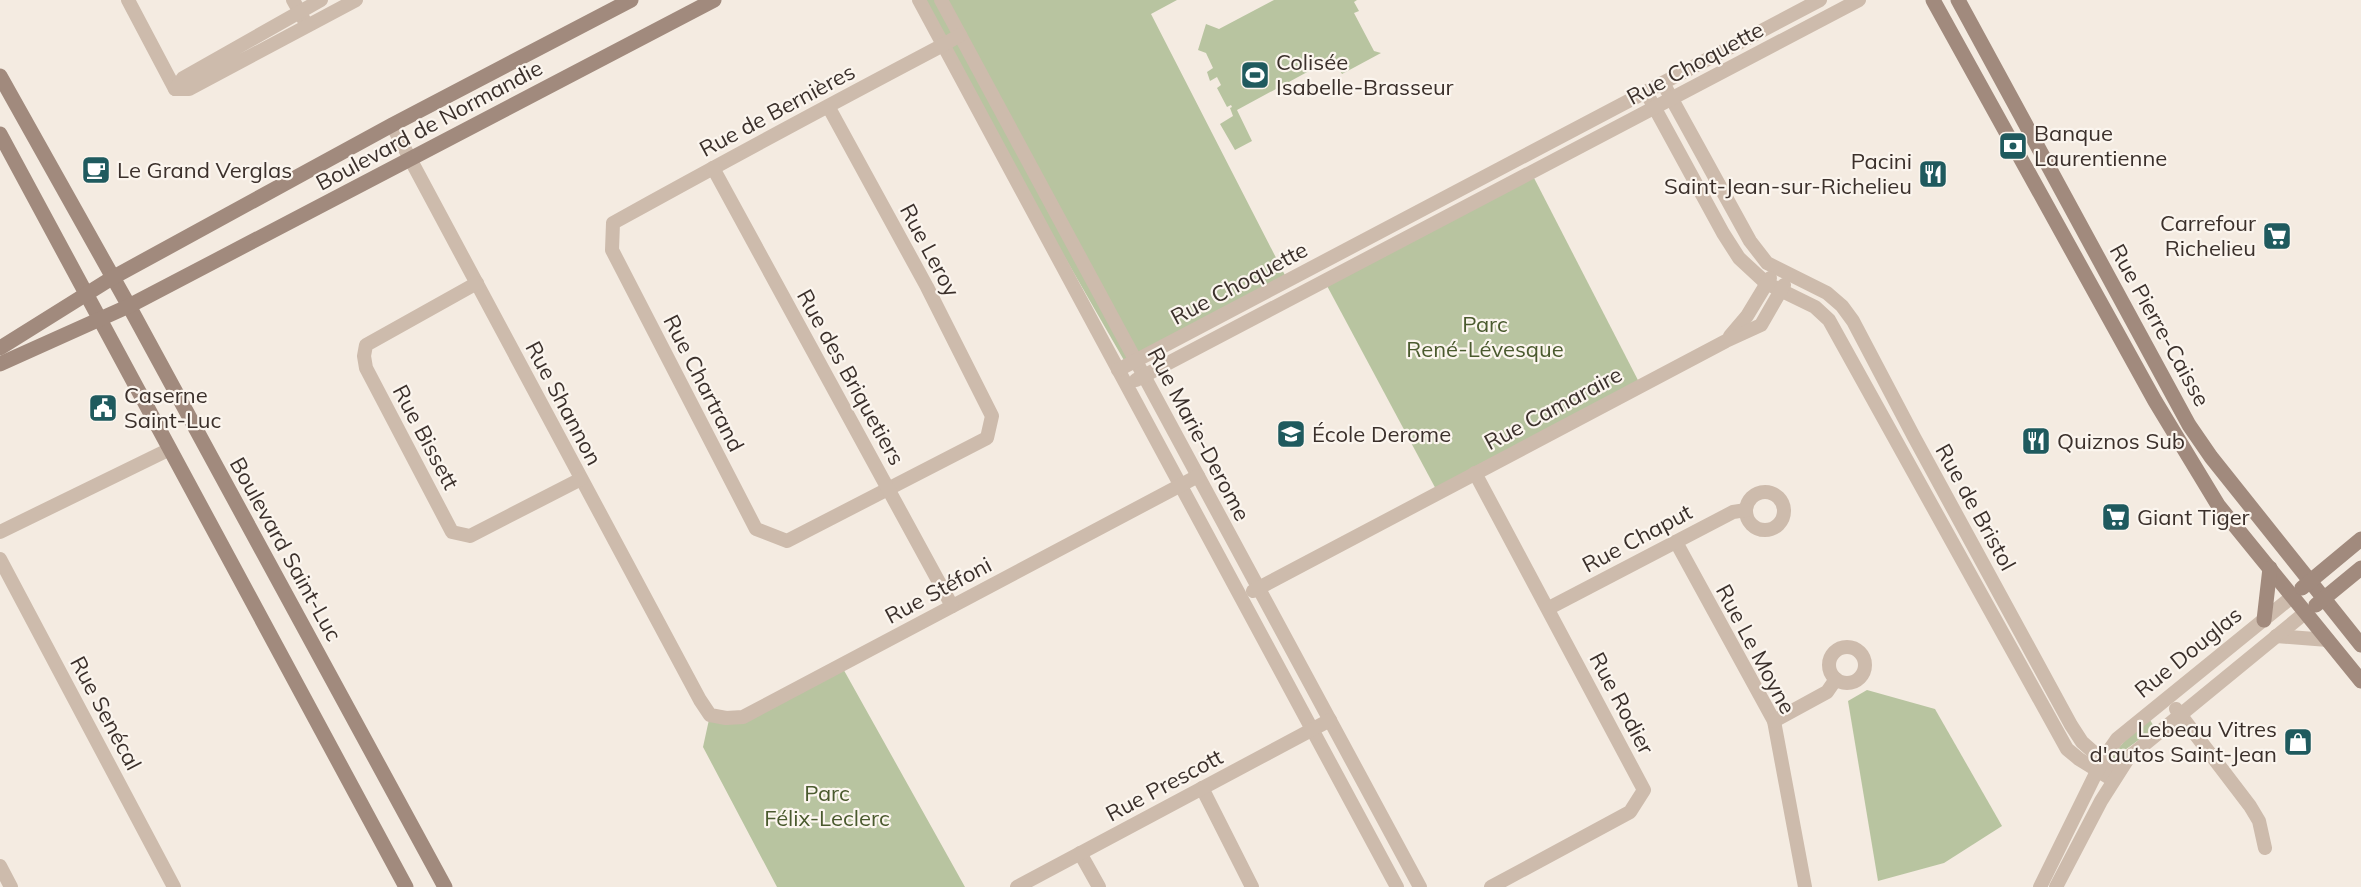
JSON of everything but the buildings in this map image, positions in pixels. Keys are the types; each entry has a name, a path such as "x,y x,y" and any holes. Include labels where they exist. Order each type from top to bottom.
{"street":[{"path":"128,0 175,89 183,78 316,1 322,17"},
{"path":"300,12 322,17 356,0"},
{"name":"Boulevard de Normandie","path":"0,348 112,278 392,125 631,0"},
{"name":"Boulevard de Normandie","path":"0,364 129,306 714,0"},
{"name":"Rue Marie-Derome","path":"919,0 1397,887"},
{"name":"Rue Marie-Derome","path":"941,0 1420,887"},
{"name":"Rue Choquette","path":"1118,370 1820,0"},
{"name":"Rue Choquette","path":"1127,385 1859,0"},
{"name":"Rue Pierre-Caisse","path":"1933,0 2155,401 2218,505 2361,681"},
{"name":"Rue Pierre-Caisse","path":"1958,0 2189,425 2211,457 2361,645"},
{"name":"Rue de Bernières","path":"614,223 960,35"},
{"name":"Boulevard Saint-Luc","path":"0,76 129,306 445,887"},
{"name":"Rue de Bristol","path":"1663,83 1750,240 1767,263 1827,293 1842,306 1853,321 2075,731 2100,765 2115,776"},
{"name":"Rue de Bristol","path":"1646,92 1739,258 1766,283 1780,292 1815,307 1829,320 1901,446 2067,749 2079,759 2100,765"},
{"name":"Rue Leroy","path":"828,106 927,286 992,416 987,438 888,489"},
{"name":"Rue Shannon","path":"392,125 700,700"},
{"path":"0,134 406,887"},
{"path":"1542,146 1551,163"},
{"name":"Rue des Briquetiers","path":"713,168 952,606"},
{"name":"Rue Chartrand","path":"614,223 612,250 756,529 787,541 888,489"},
{"path":"1378,233 1386,248"},
{"name":"Rue Camaraire","path":"1726,341 1747,316 1776,269"},
{"name":"Rue Camaraire","path":"1241,597 1726,341 1761,325 1789,276"},
{"name":"Rue Bissett","path":"477,283 366,345 364,356 366,368 452,532 470,536 581,478"},
{"name":"Rue de Bristol","path":"1901,446 1914,437"},
{"path":"0,532 170,449"},
{"name":"Rue Rodier","path":"1475,473 1644,790 1630,812 1491,887"},
{"name":"Rue Stéfoni","path":"700,700 710,715 726,718 743,717 1198,476"},
{"name":"Rue Chaput","path":"1548,608 1733,512 1746,510"},
{"name":"Rue Douglas","path":"2040,887 2100,765 2123,734 2361,539"},
{"name":"Rue Le Moyne","path":"1676,542 1774,721 1805,887"},
{"name":"Rue Senécal","path":"0,559 174,887"},
{"path":"2264,620 2270,568"},
{"name":"Rue Douglas","path":"2056,887 2115,776 2134,753 2361,568"},
{"name":"Rue de Bristol","path":"1986,604 2002,596"},
{"path":"2276,636 2328,640"},
{"path":"1774,721 1827,692 1836,679"},
{"path":"2167,698 2256,814 2265,848"},
{"name":"Rue Prescott","path":"1017,887 1330,720"},
{"path":"1202,788 1252,887"},
{"path":"1080,853 1099,887"},
{"path":"0,866 11,887"}],"green space":[{"path":"921,0 1177,0 1151,14 1290,285 1129,369 943,45"},
{"name":"Colisée Isabelle-Brasseur","path":"1274,0 1357,0 1354,2 1359,11 1354,13 1374,51 1381,53 1342,74 1333,58 1237,110 1252,141 1235,150 1220,124 1233,116 1230,108 1232,107 1231,105 1227,107 1217,88 1221,85 1217,77 1210,81 1207,72 1213,68 1206,53 1198,50 1206,24 1219,29"},
{"name":"Parc René-Lévesque","path":"1533,176 1641,386 1438,493 1326,284"},
{"name":"Parc Félix-Leclerc","path":"841,665 965,887 777,887 703,747 710,715 726,718"},
{"path":"1867,690 1935,709 2002,826 1944,863 1878,881 1848,701"},
{"path":"2150,720 2155,728 2125,750 2118,761 2111,757 2128,737"}],"place":[{"name":"Colisée Isabelle-Brasseur","path":"1255,75"},
{"name":"Banque Laurentienne","path":"2013,146"},
{"name":"Le Grand Verglas","path":"96,170"},
{"name":"Pacini Saint-Jean-sur-Richelieu","path":"1933,174"},
{"name":"Carrefour Richelieu","path":"2277,236"},
{"name":"Caserne Saint-Luc","path":"103,408"},
{"name":"École Derome","path":"1291,434"},
{"name":"Quiznos Sub","path":"2036,441"},
{"name":"Giant Tiger","path":"2116,517"},
{"name":"Lebeau Vitres d'autos Saint-Jean","path":"2298,742"}]}
